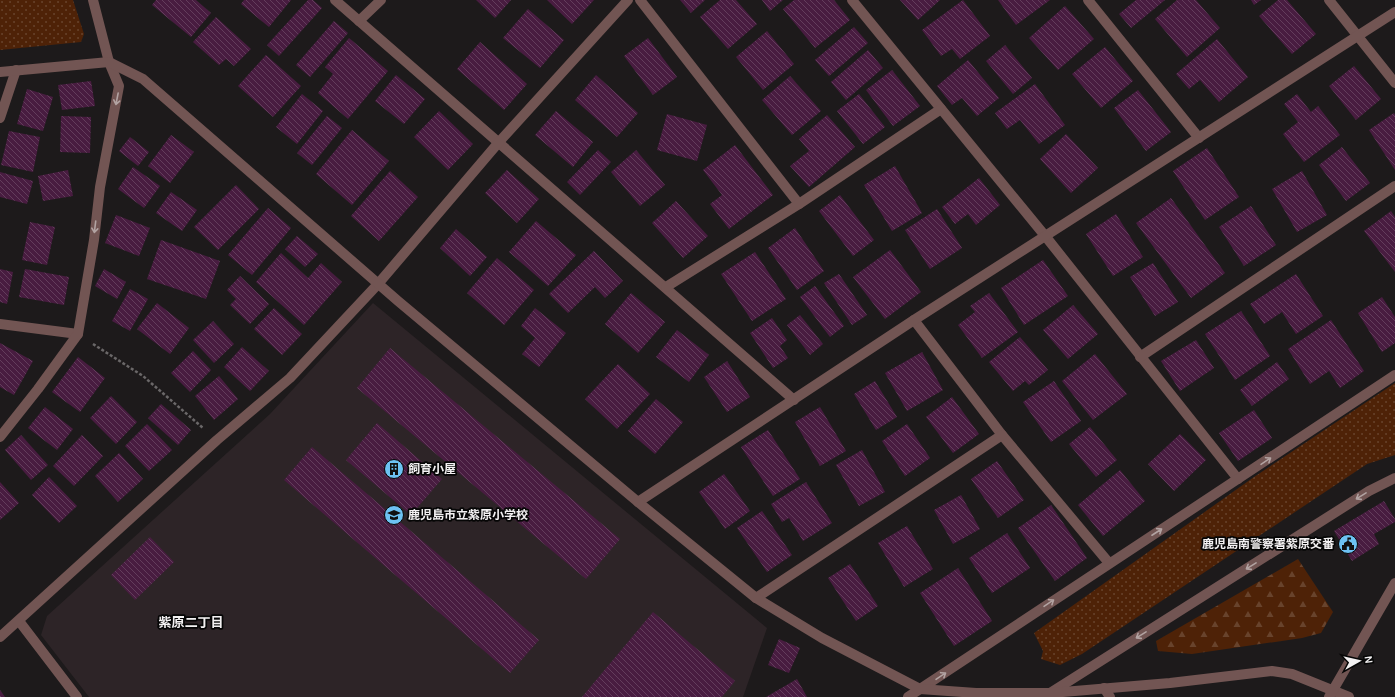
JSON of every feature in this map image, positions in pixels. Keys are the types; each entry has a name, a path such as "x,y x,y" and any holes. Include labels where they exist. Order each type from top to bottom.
{"street":[{"path":"0,437 38,389 78,334 94,240 100,187 119,86 109,62 93,0"},
{"path":"335,0 794,400"},
{"path":"359,21 381,0"},
{"path":"0,637 217,440 290,378 378,284 499,142 628,0"},
{"path":"640,0 799,204"},
{"path":"852,0 1046,237 1238,479"},
{"path":"1088,0 1199,138"},
{"path":"1329,0 1395,82"},
{"path":"638,502 914,320 1046,237 1395,12"},
{"path":"0,72 109,62 143,79 378,284 638,502 756,598 822,638 920,689 976,693 1047,695 1272,671 1292,674 1330,694 1349,697"},
{"path":"0,118 16,70"},
{"path":"666,287 799,204 941,109"},
{"path":"1140,357 1395,186"},
{"path":"914,320 1002,435 1109,563"},
{"path":"0,324 78,334"},
{"path":"908,697 1395,375"},
{"path":"756,598 1002,435"},
{"path":"1047,695 1369,491 1395,478"},
{"path":"1330,694 1395,583"},
{"path":"19,621 77,697"},
{"path":"1104,688 1110,697"}],"path":[{"path":"78,334 144,376 217,440"}],"shaded area":[{"name":"鹿児島市立紫原小学校","path":"373,303 767,628 743,697 89,697 41,635 47,616 270,414"}],"green space":[{"path":"0,0 73,0 84,34 81,42 0,50"},
{"path":"1395,383 1395,455 1367,464 1082,654 1060,665 1041,659 1043,651 1034,633 1254,477"},
{"path":"1298,559 1333,612 1321,633 1302,638 1192,654 1158,651 1156,641"}],"building":[{"path":"156,0 196,0 211,13 191,37 152,5"},
{"path":"244,0 291,0 269,27 241,4"},
{"path":"308,0 313,0 322,8 279,56 267,45"},
{"path":"476,0 511,0 495,18"},
{"path":"547,0 594,0 572,24"},
{"path":"680,0 705,0 691,13"},
{"path":"720,0 736,0 757,24 728,49 700,17"},
{"path":"762,0 783,0 770,11"},
{"path":"794,0 834,0 850,20 815,48 783,9"},
{"path":"900,0 940,0 918,20"},
{"path":"963,0 990,36 960,59 952,49 941,56 922,30"},
{"path":"998,0 1050,0 1016,25"},
{"path":"1136,0 1165,0 1131,28 1119,14"},
{"path":"1177,0 1196,0 1220,28 1187,57 1155,19"},
{"path":"1251,0 1261,0 1254,5"},
{"path":"1278,0 1287,0 1316,34 1292,54 1259,16"},
{"path":"1065,6 1094,39 1058,70 1029,38"},
{"path":"528,9 564,40 540,68 503,38"},
{"path":"216,17 251,49 234,66 226,59 219,65 193,42"},
{"path":"334,21 348,33 310,77 296,65"},
{"path":"854,27 868,43 829,76 815,60"},
{"path":"767,31 794,64 763,90 736,57"},
{"path":"349,38 388,71 348,119 318,93 333,74 325,67"},
{"path":"648,38 677,77 653,95 624,56"},
{"path":"1217,39 1248,77 1219,102 1200,80 1189,89 1176,74"},
{"path":"480,42 527,84 504,110 457,69"},
{"path":"1005,45 1032,78 1013,94 986,61"},
{"path":"1105,47 1133,81 1101,108 1072,74"},
{"path":"868,50 883,68 846,100 831,82"},
{"path":"266,55 301,86 273,117 238,86"},
{"path":"968,60 999,98 977,116 962,98 952,105 937,86"},
{"path":"1354,66 1381,99 1356,120 1329,86"},
{"path":"892,70 920,106 893,126 866,90"},
{"path":"396,75 425,99 404,124 375,101"},
{"path":"596,75 638,113 617,137 575,100"},
{"path":"790,76 821,111 792,135 762,100"},
{"path":"91,81 95,106 62,110 58,85"},
{"path":"1035,84 1065,125 1039,144 1020,120 1007,129 995,113"},
{"path":"27,89 53,97 43,131 17,124"},
{"path":"1138,90 1171,132 1146,151 1114,108"},
{"path":"302,94 323,111 297,144 276,127"},
{"path":"859,94 885,127 863,144 837,111"},
{"path":"1297,94 1311,112 1318,106 1340,135 1304,162 1283,134 1298,122 1284,104"},
{"path":"439,111 473,144 448,170 414,137"},
{"path":"556,111 593,142 573,167 535,135"},
{"path":"1394,113 1395,115 1395,170 1369,130"},
{"path":"667,114 707,125 697,161 657,150"},
{"path":"827,115 855,147 809,187 790,166 809,151 799,139"},
{"path":"61,116 91,117 90,153 60,152"},
{"path":"327,116 342,128 312,165 297,153"},
{"path":"352,130 389,161 352,205 316,174"},
{"path":"9,131 40,137 33,172 1,165"},
{"path":"1066,134 1098,168 1071,193 1040,159"},
{"path":"171,135 194,152 170,183 148,166"},
{"path":"130,137 149,152 138,166 119,151"},
{"path":"735,145 773,195 729,229 710,204 722,195 703,170"},
{"path":"1342,147 1370,183 1346,201 1319,165"},
{"path":"1207,148 1239,197 1205,220 1173,171"},
{"path":"598,150 611,162 580,195 567,182"},
{"path":"636,150 665,185 640,206 611,172"},
{"path":"895,166 922,213 892,231 864,185"},
{"path":"133,167 160,186 144,208 118,189"},
{"path":"68,170 73,196 43,201 38,176"},
{"path":"507,170 539,199 517,223 485,193"},
{"path":"390,171 418,197 379,241 351,216"},
{"path":"1302,171 1327,215 1297,232 1272,189"},
{"path":"0,172 33,181 27,204 0,197"},
{"path":"979,178 1000,205 976,225 968,214 955,224 942,207"},
{"path":"236,185 259,209 218,250 194,227"},
{"path":"171,192 197,210 182,231 156,213"},
{"path":"840,195 874,240 853,256 819,211"},
{"path":"1171,198 1225,273 1191,298 1136,223"},
{"path":"676,201 708,236 683,258 652,223"},
{"path":"1251,206 1276,245 1244,266 1219,227"},
{"path":"268,208 291,228 252,275 228,255"},
{"path":"937,209 962,248 930,269 905,230"},
{"path":"1391,211 1395,217 1395,272 1364,231"},
{"path":"1116,214 1143,257 1113,276 1086,234"},
{"path":"116,215 150,228 139,256 105,243"},
{"path":"536,221 576,255 548,286 509,252"},
{"path":"30,222 55,227 47,265 22,260"},
{"path":"795,228 824,271 797,290 768,248"},
{"path":"456,229 487,257 470,276 440,248"},
{"path":"297,236 318,254 305,267 285,249"},
{"path":"161,240 220,261 206,299 147,279"},
{"path":"890,250 921,292 885,319 853,277"},
{"path":"594,251 623,281 605,298 595,287 568,313 549,294"},
{"path":"755,252 786,299 752,321 721,274"},
{"path":"281,253 308,278 321,263 342,282 304,325 256,282"},
{"path":"497,258 534,290 504,325 467,293"},
{"path":"1043,260 1068,296 1024,325 1001,288"},
{"path":"1153,263 1178,302 1155,316 1130,277"},
{"path":"0,269 13,272 7,304 0,302"},
{"path":"25,269 69,277 64,305 19,297"},
{"path":"104,269 126,282 117,299 95,286"},
{"path":"839,274 867,315 852,325 824,283"},
{"path":"1296,274 1323,316 1296,334 1282,312 1264,324 1250,304"},
{"path":"240,276 269,304 250,324 230,305 236,299 227,290"},
{"path":"815,286 844,326 830,337 800,297"},
{"path":"130,289 148,299 130,331 112,321"},
{"path":"631,293 665,322 638,353 605,324"},
{"path":"989,293 1018,332 982,358 958,325 975,312 970,306"},
{"path":"1382,297 1395,317 1395,343 1382,352 1358,313"},
{"path":"157,303 189,328 170,354 137,329"},
{"path":"1073,305 1098,334 1068,359 1043,330"},
{"path":"274,308 302,334 282,355 254,329"},
{"path":"535,308 566,333 539,367 522,354 535,338 521,326"},
{"path":"1241,311 1270,356 1235,380 1205,334"},
{"path":"800,315 823,344 810,355 787,325"},
{"path":"772,318 787,340 780,346 788,358 773,368 750,333"},
{"path":"1331,320 1364,371 1340,388 1329,371 1310,384 1288,349"},
{"path":"213,321 234,344 214,363 193,340"},
{"path":"677,330 709,355 689,382 656,357"},
{"path":"1020,337 1048,370 1029,385 1025,381 1013,391 989,362"},
{"path":"1196,340 1214,368 1180,391 1161,361"},
{"path":"0,343 33,361 14,395 0,387"},
{"path":"242,347 269,371 250,391 224,367"},
{"path":"390,348 620,539 586,579 357,388"},
{"path":"193,351 211,370 190,392 171,373"},
{"path":"922,352 943,390 907,411 885,373"},
{"path":"1095,354 1127,394 1093,420 1062,381"},
{"path":"78,357 105,378 80,412 52,392"},
{"path":"727,361 750,397 727,412 704,377"},
{"path":"1277,362 1289,379 1252,406 1240,390"},
{"path":"618,364 650,394 617,429 585,399"},
{"path":"219,376 238,399 214,420 195,396"},
{"path":"875,381 897,417 876,430 854,394"},
{"path":"1054,381 1081,421 1051,442 1023,402"},
{"path":"111,396 137,422 116,444 90,418"},
{"path":"952,397 979,434 953,453 926,417"},
{"path":"656,399 683,422 655,454 628,431"},
{"path":"161,404 191,430 178,445 148,418"},
{"path":"45,407 73,429 57,450 28,428"},
{"path":"820,407 846,451 820,466 795,422"},
{"path":"1254,410 1272,438 1238,461 1219,433"},
{"name":"飼育小屋","path":"377,423 442,479 411,515 346,460"},
{"path":"147,424 172,450 149,471 125,446"},
{"path":"907,424 930,458 905,476 882,441"},
{"path":"1090,427 1117,460 1096,477 1069,444"},
{"path":"768,430 800,479 773,496 741,447"},
{"path":"1180,434 1206,460 1174,491 1148,464"},
{"path":"21,435 48,465 31,480 5,450"},
{"path":"82,435 103,456 74,486 53,466"},
{"path":"312,447 539,640 510,673 284,480"},
{"path":"862,450 885,492 859,506 836,465"},
{"path":"119,453 143,479 118,502 95,476"},
{"path":"997,461 1024,500 998,518 971,479"},
{"path":"1120,470 1145,501 1103,536 1078,505"},
{"path":"724,474 750,511 725,529 699,492"},
{"path":"49,477 77,506 59,523 32,495"},
{"path":"0,482 19,503 0,520"},
{"path":"806,482 832,523 803,541 789,518 782,522 771,504"},
{"path":"961,495 980,529 953,544 934,510"},
{"path":"1384,501 1395,519 1395,522 1374,534 1379,544 1352,561 1334,531"},
{"path":"1051,505 1087,558 1055,581 1018,528"},
{"path":"762,511 792,555 767,572 737,528"},
{"path":"907,526 933,569 904,587 878,543"},
{"path":"1007,533 1030,568 992,593 969,558"},
{"path":"150,537 174,562 135,600 111,575"},
{"path":"850,564 878,606 856,621 828,578"},
{"path":"958,568 992,621 954,646 920,593"},
{"path":"653,612 735,681 722,697 582,697"},
{"path":"779,639 800,648 789,673 768,665"},
{"path":"797,679 807,697 766,697"},
{"path":"0,690 5,697 0,697"}],"place":[{"name":"飼育小屋","path":"394,469"},
{"name":"鹿児島市立紫原小学校","path":"394,515"},
{"name":"鹿児島南警察署紫原交番","path":"1348,544"}],"district":[{"name":"紫原二丁目","path":"191,622"}]}
